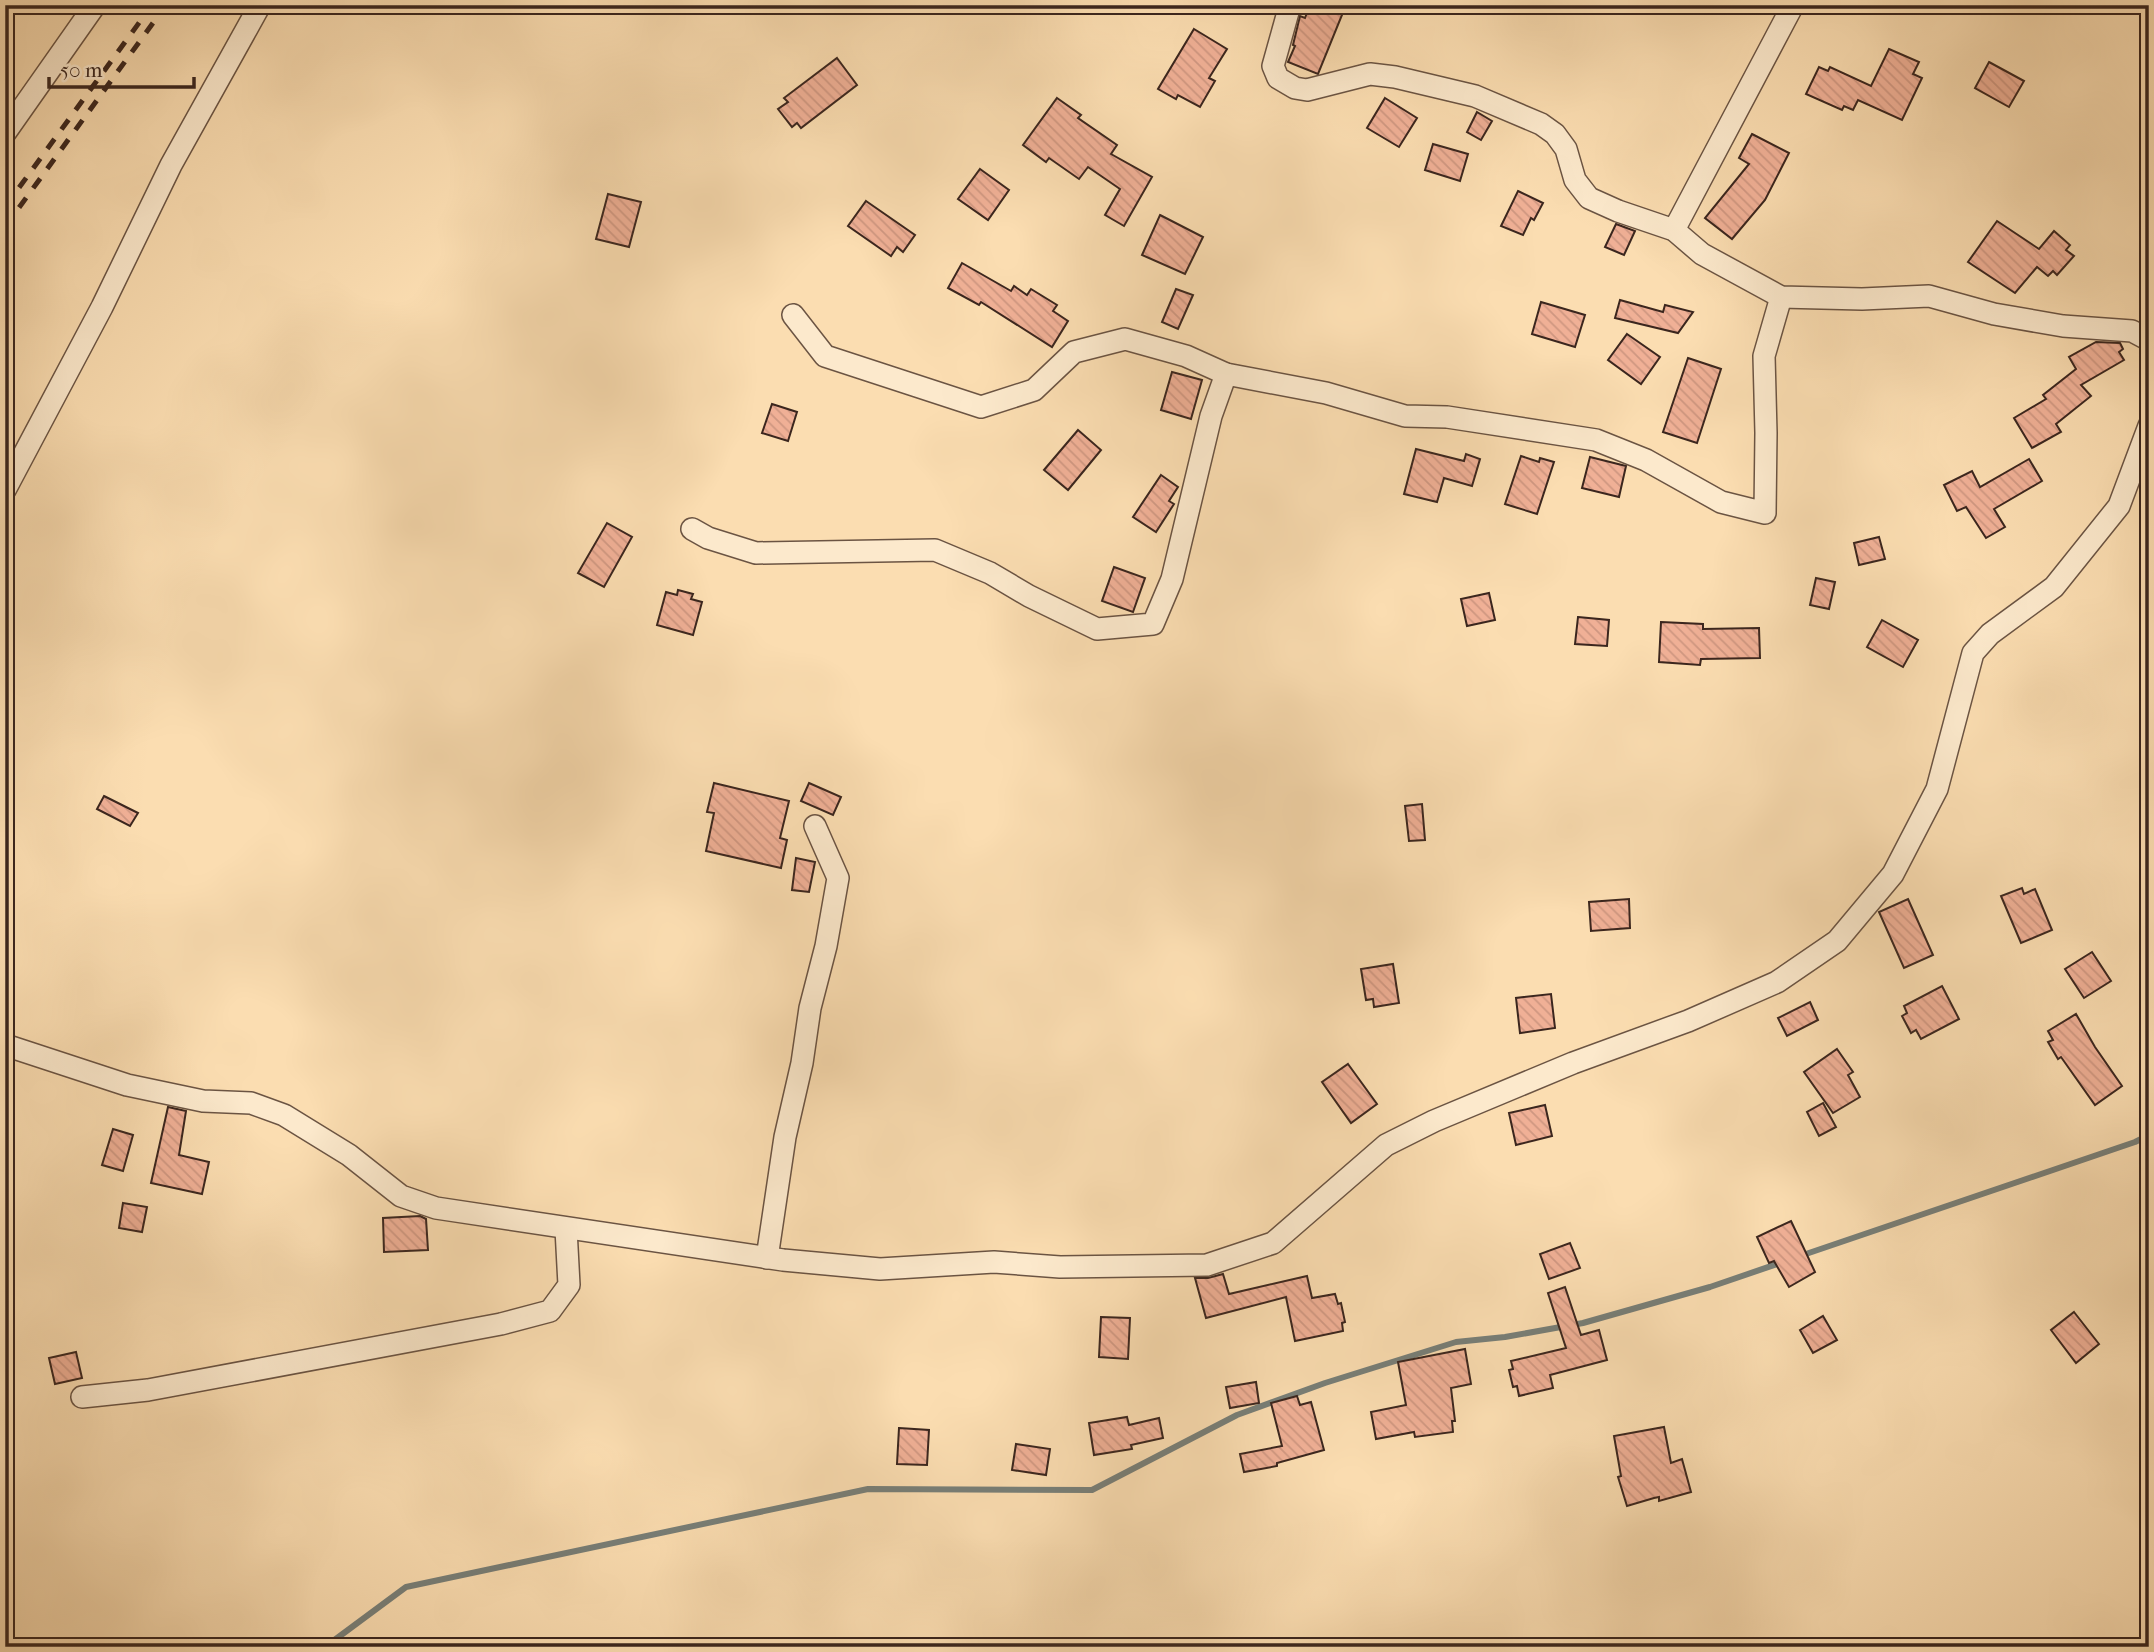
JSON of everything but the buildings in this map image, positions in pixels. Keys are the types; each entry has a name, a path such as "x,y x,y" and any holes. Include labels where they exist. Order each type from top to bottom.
{"street":[{"path":"5,133 95,5"},
{"path":"5,490 102,307 172,165 260,5"},
{"path":"1290,5 1273,65 1278,78 1295,88 1307,90 1370,75 1395,78 1475,96 1541,124 1555,134 1566,149 1575,180 1589,198 1674,230 1702,254 1781,297 1862,299 1928,296 1994,314 2028,320 2063,326 2132,331 2149,340"},
{"path":"1674,230 1793,5"},
{"path":"793,315 825,356 981,407 1034,390 1074,352 1125,339 1186,356 1226,374 1325,393 1405,416 1447,417 1596,440 1646,460 1721,502 1765,513 1764,356 1781,297"},
{"path":"692,529 708,538 756,553 935,550 990,573 1029,596 1097,629 1153,624 1172,579 1211,416 1226,374"},
{"path":"5,1045 127,1085 203,1101 251,1103 284,1115 349,1155 401,1196 436,1208 767,1258 880,1269 994,1262 1059,1267 1207,1265 1273,1243 1386,1145 1434,1121 1573,1063 1688,1021 1777,982 1837,941 1893,874 1937,789 1973,653 1990,634 2054,587 2119,506 2149,426"},
{"path":"767,1258 785,1137 838,878 815,826"},
{"path":"82,1397 148,1390 501,1324 550,1311 569,1285 566,1229"}],"waterway":[{"path":"1800,1256 2149,1135"},
{"path":"325,1647 406,1587 868,1489 1092,1490 1237,1415 1325,1383 1456,1342 1505,1337 1583,1323 1710,1287 1783,1262"}],"railway":[{"path":"5,207 152,5"},
{"path":"5,227 166,5"}]}
